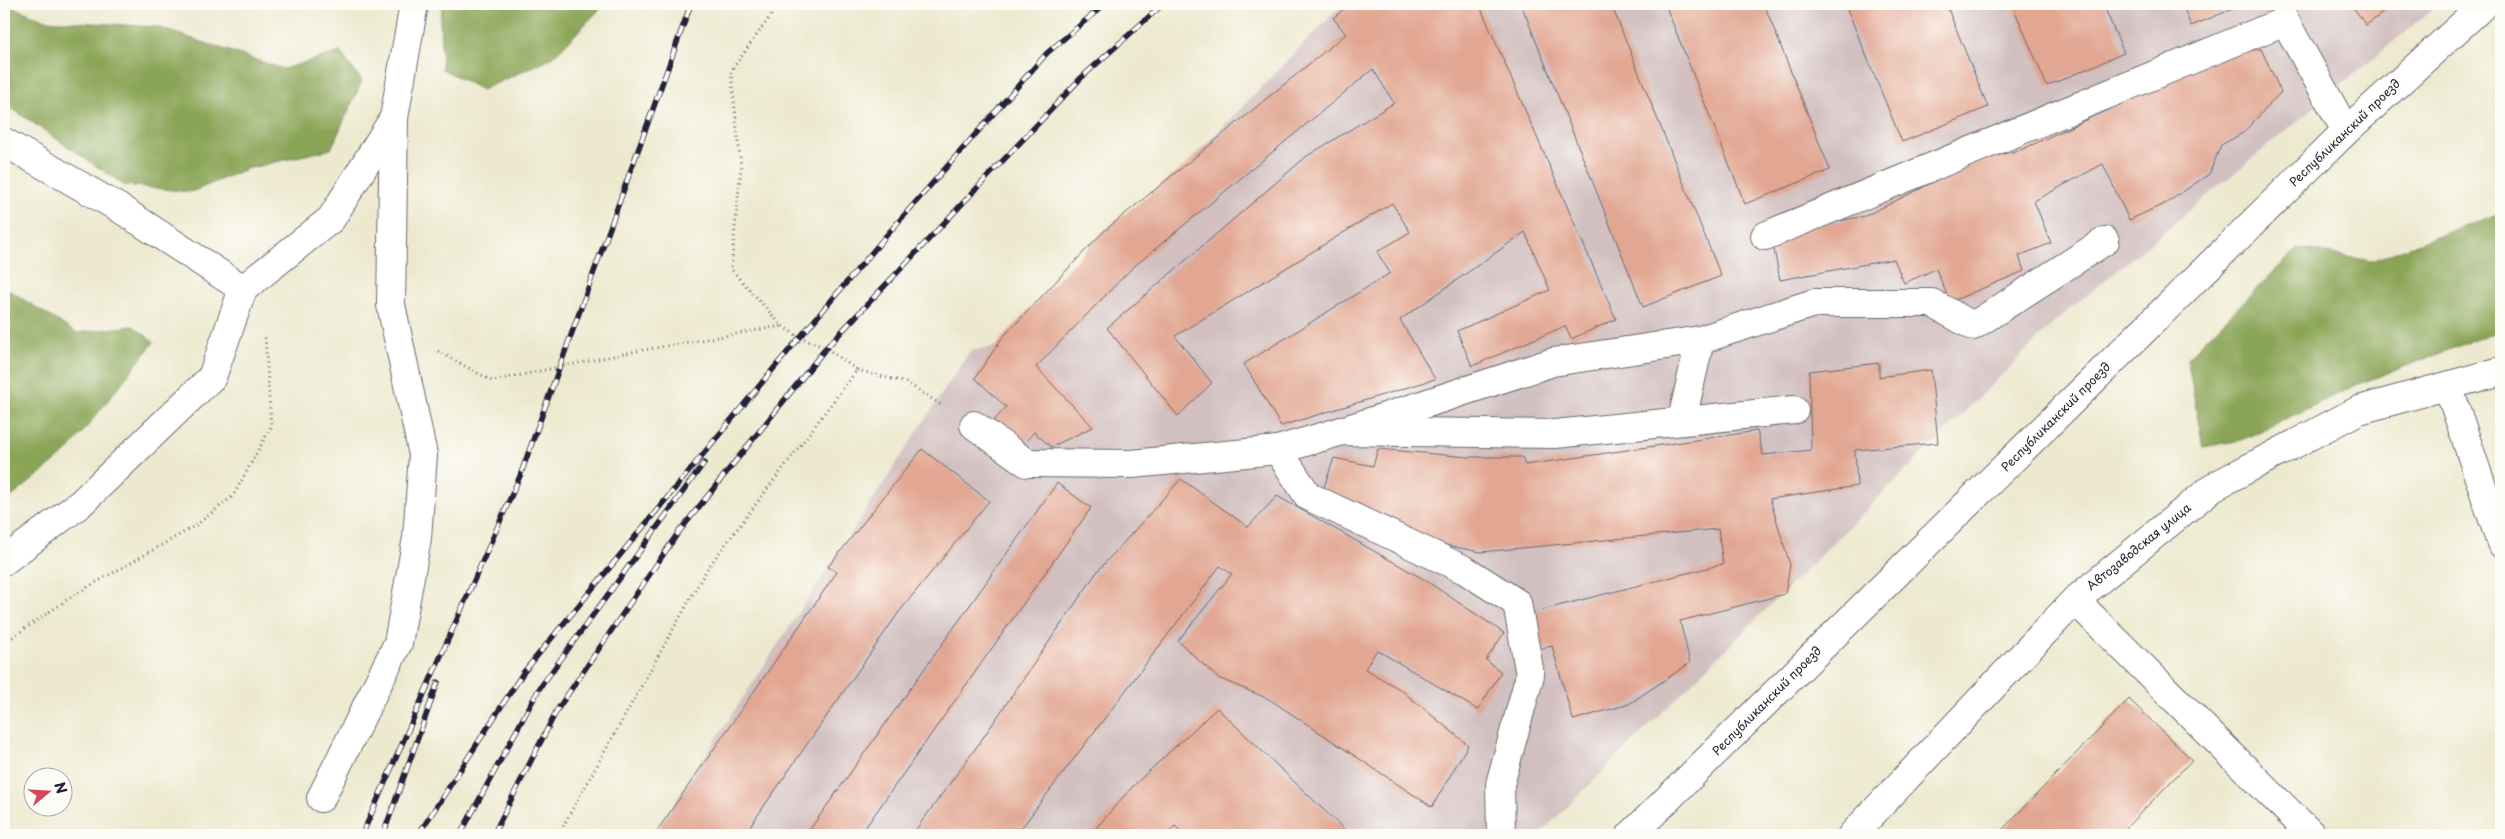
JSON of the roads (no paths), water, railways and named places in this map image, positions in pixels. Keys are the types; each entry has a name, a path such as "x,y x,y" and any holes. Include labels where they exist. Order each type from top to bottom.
{"street":[{"path":"321,798 398,643 418,538 423,456 391,305 394,118 414,4"},
{"name":"Республиканский проезд","path":"1631,835 2346,131 2485,4"},
{"path":"1764,236 2292,12 2346,131"},
{"path":"4,561 80,504 212,377 243,289 331,219 394,118"},
{"path":"4,142 119,208 243,289"},
{"path":"974,425 1027,463 1132,464 1278,450 1553,362 1700,340 1814,303 1932,303 1973,326 2105,240"},
{"path":"1682,420 1700,340"},
{"name":"Автозаводская улица","path":"1852,835 2075,600 2213,487 2359,410 2501,371"},
{"path":"2448,386 2501,543"},
{"path":"1342,431 1555,434 1794,410"},
{"path":"1278,450 1308,496 1465,570 1517,603 1530,675 1500,784 1501,835"},
{"path":"2075,600 2296,830"}],"railway":[{"path":"362,835 520,476 691,4"},
{"path":"418,835 523,673 774,368 885,237 1047,53 1105,4"},
{"path":"493,835 557,710 678,533 826,348 1081,78 1163,4"},
{"path":"460,835 539,689 704,463"},
{"path":"383,835 438,682"}]}
